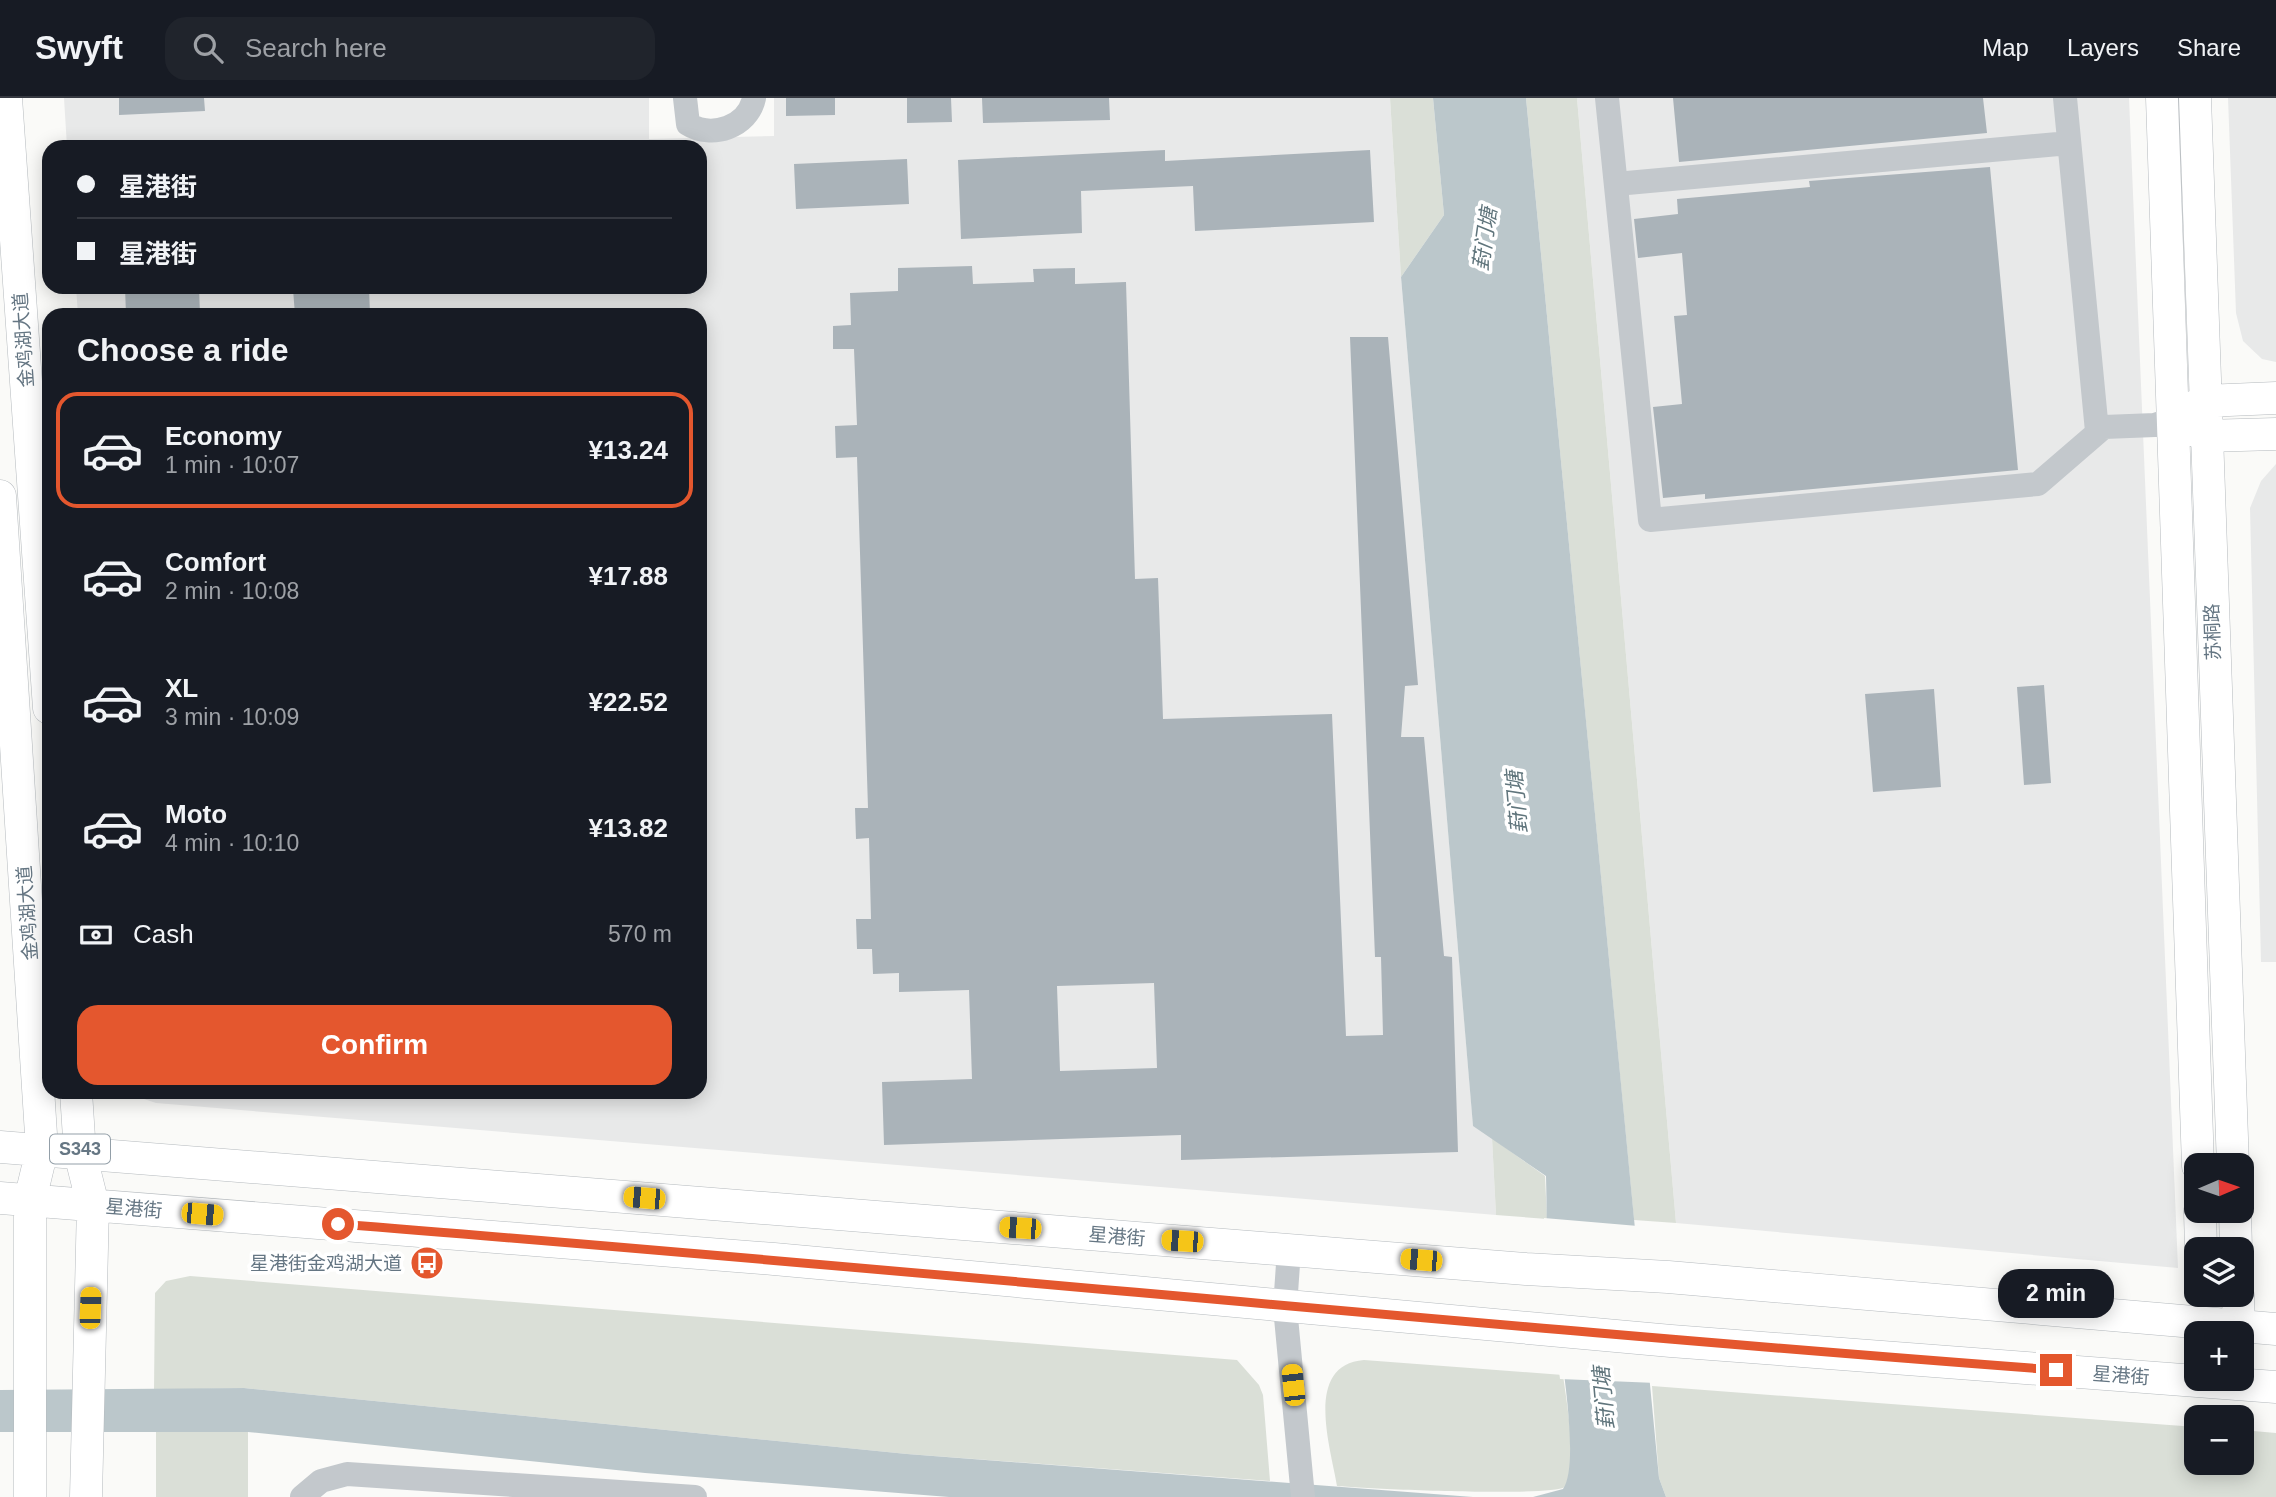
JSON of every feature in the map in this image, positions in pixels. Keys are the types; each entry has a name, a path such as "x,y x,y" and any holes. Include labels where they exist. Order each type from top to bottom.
{"main road":[{"name":"金鸡湖大道","path":"6,98 42,609"},
{"name":"苏桐路","path":"2162,98 2198,1153"},
{"name":"苏桐路","path":"2195,98 2232,1153"},
{"path":"2173,419 2205,401 2276,398"},
{"path":"2173,419 2206,436 2276,434"},
{"name":"金鸡湖大道","path":"0,496 42,1150 15,1199 30,1354 30,1497"},
{"path":"2185,768 2217,767"},
{"name":"S343","path":"76,1099 80,1153 93,1205 86,1497"},
{"name":"星港街","path":"0,1147 1526,1269 2203,1309 2228,1321"},
{"name":"星港街","path":"15,1199 775,1259 1671,1341 2276,1387"},
{"name":"星港街","path":"2254,1327 2276,1329"}],"street":[{"path":"685,98 688,124 709,131 737,124 750,111 754,98"},
{"path":"1607,98 1650,520 2038,484 2104,426 2155,425 2173,419"},
{"path":"2064,98 2097,431"},
{"path":"1616,184 2069,143"},
{"path":"1289,1250 1285,1307 1303,1497"},
{"path":"302,1497 321,1481 347,1474 695,1497"}],"shaded area":[{"path":"64,98 649,98 649,139 774,136 774,98 1390,98 1401,277 1473,1125 1492,1138 1496,1215 156,1103 144,1099 707,1099 707,308 78,308 76,294 707,294 707,140 67,140"},
{"path":"1390,98 1433,98 1444,215 1401,277"},
{"path":"1526,98 1577,98 1676,1223 1634,1220"},
{"path":"1577,98 2129,98 2178,1268 1676,1223"},
{"path":"2228,98 2276,98 2276,362 2262,359 2243,341 2236,313"},
{"path":"2276,464 2276,962 2261,962 2250,508 2261,481"},
{"path":"1492,1138 1545,1176 1547,1219 1496,1215"},
{"path":"190,1276 1237,1360 1259,1385 1263,1395 1270,1481 907,1454 244,1388 154,1390 155,1293 166,1281"},
{"path":"1364,1360 1563,1375 1571,1450 1569,1478 1565,1487 1494,1492 1337,1486 1327,1431 1327,1392 1333,1376 1345,1365"},
{"path":"1652,1386 2184,1426 2184,1475 2254,1475 2254,1431 2276,1433 2276,1497 1666,1497 1659,1478"},
{"path":"156,1432 248,1432 248,1497 156,1497"}],"water":[{"name":"葑门塘","path":"1433,98 1526,98 1659,1478 1666,1497 1533,1497 1563,1489 1568,1474 1570,1450 1566,1388 1549,1265 1546,1176 1473,1126 1401,277 1444,215"},
{"path":"244,1388 907,1454 1473,1497 949,1497 645,1473 248,1432 0,1432 0,1390"}],"pier":[{"path":"1544,1218 1638,1226 1656,1383 1560,1379 1546,1275"}],"building":[{"path":"119,98 204,98 205,111 119,115"},
{"path":"786,98 835,98 835,115 786,116"},
{"path":"907,98 951,98 952,122 907,123"},
{"path":"982,98 1109,98 1110,120 983,123"},
{"path":"1673,98 1983,98 1987,133 1679,162"},
{"path":"1165,150 1165,161 1370,150 1374,222 1195,231 1193,186 1081,191 1082,233 961,239 958,160"},
{"path":"907,159 909,204 796,209 794,164"},
{"path":"1990,167 2018,470 1705,499 1705,494 1663,498 1653,407 1682,404 1674,316 1687,315 1682,253 1638,258 1634,219 1678,214 1677,199 1810,187 1809,181"},
{"path":"972,266 973,284 1034,282 1033,269 1075,268 1075,284 1126,282 1135,579 1158,578 1163,719 1332,714 1346,1036 1383,1035 1381,957 1375,957 1350,337 1388,337 1418,685 1405,686 1401,737 1424,737 1444,956 1452,957 1458,1152 1181,1160 1181,1135 884,1145 882,1082 972,1079 969,990 899,992 899,973 873,974 872,949 857,949 856,919 871,919 869,838 856,839 855,808 868,808 857,457 836,458 835,426 857,425 854,349 833,349 833,326 851,325 850,293 898,291 898,268","holes":["1154,983 1157,1068 1060,1071 1057,986"]},
{"path":"125,294 199,294 200,308 126,308"},
{"path":"293,294 369,294 370,308 294,308"},
{"path":"2044,685 2051,783 2024,785 2017,687"},
{"path":"1934,689 1941,787 1873,792 1865,694"}],"place":[{"name":"星港街金鸡湖大道","path":"427,1263"}],"route":[{"path":"338,1224 775,1259 1671,1341 2056,1370"}]}
